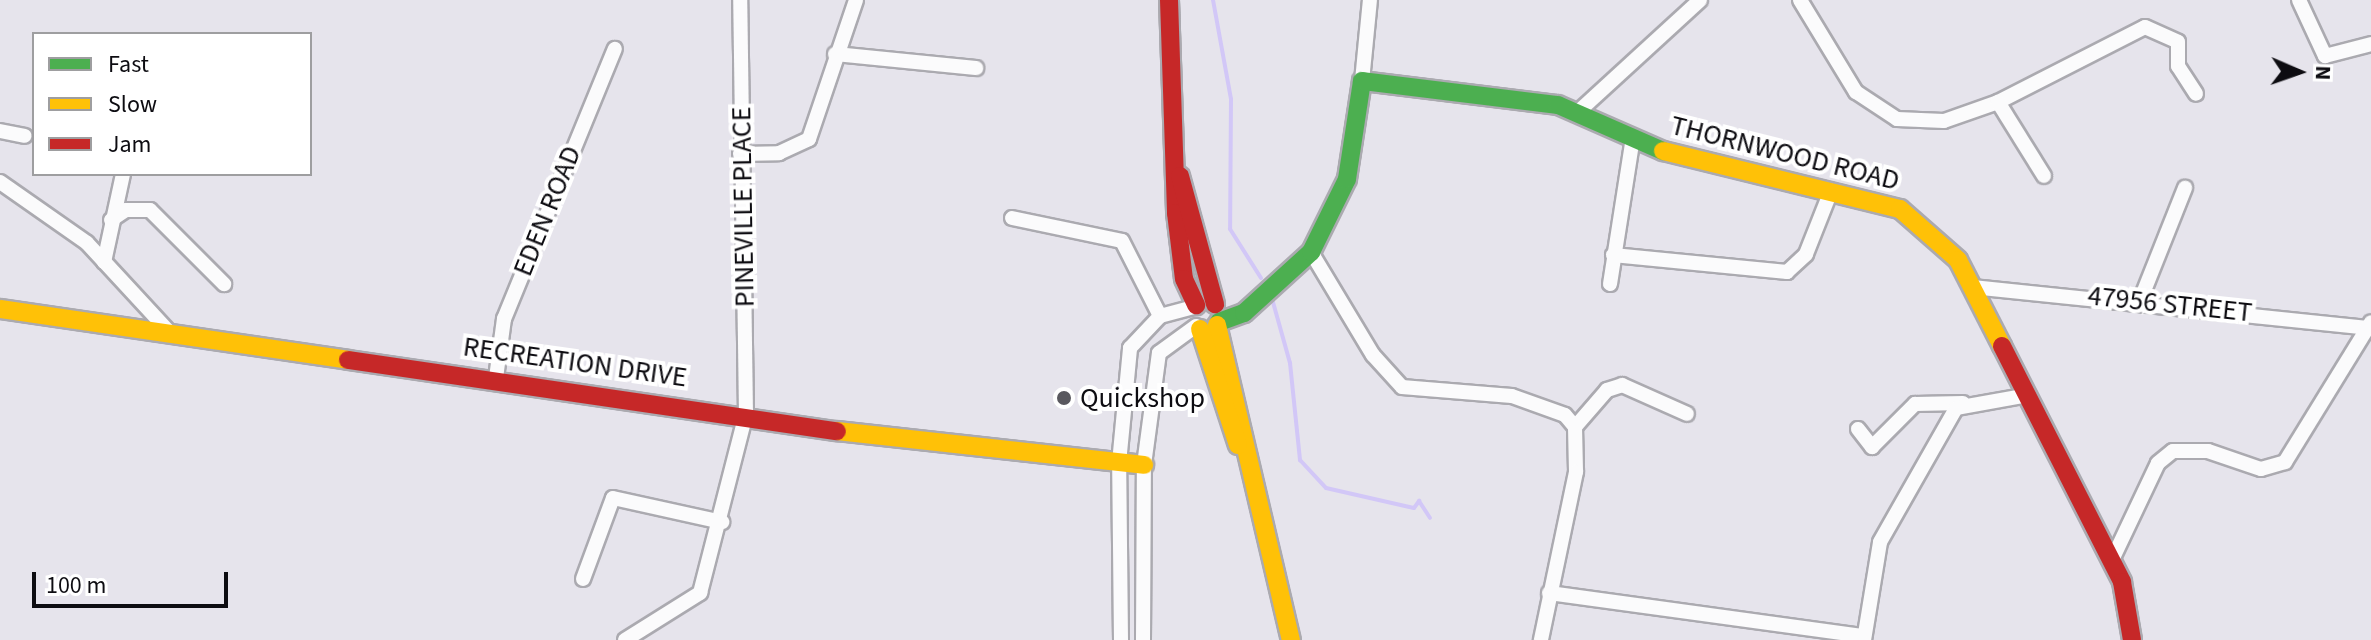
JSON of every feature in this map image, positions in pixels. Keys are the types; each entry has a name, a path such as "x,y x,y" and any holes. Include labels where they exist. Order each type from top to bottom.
{"street":[{"name":"PINEVILLE PLACE","path":"625,640 700,593 722,522 746,414 740,0"},
{"path":"740,154 779,153 809,139 835,54 856,0"},
{"path":"1169,0 1180,254 1195,306 1211,319"},
{"path":"1143,640 1144,465 1159,353 1211,319 1250,307 1311,252 1347,179 1370,0"},
{"path":"1579,111 1700,0"},
{"path":"1800,0 1856,92 1879,111 1926,123 1998,102 2050,82 2132,33 2151,27 2178,42 2178,66 2196,94"},
{"path":"2299,0 2325,56 2371,44"},
{"name":"EDEN ROAD","path":"496,378 504,319 615,49"},
{"path":"835,54 976,68"},
{"name":"THORNWOOD ROAD","path":"1362,81 1579,111 1632,143 1831,191 1920,220 1945,243 1972,287 2112,560 2132,640"},
{"path":"1998,102 2044,176"},
{"path":"0,131 25,136"},
{"path":"1610,284 1632,143"},
{"path":"1177,169 1291,640"},
{"path":"104,262 122,176"},
{"path":"0,182 104,262 172,335"},
{"path":"2140,301 2185,188"},
{"path":"1613,255 1787,272 1806,254 1831,191"},
{"path":"111,220 126,210 150,210 224,284"},
{"path":"1012,218 1122,241 1160,316"},
{"path":"1311,252 1373,355 1402,387 1512,396 1565,415 1575,427 1576,472 1541,640"},
{"name":"47956 STREET","path":"1972,287 2369,325"},
{"path":"1121,640 1119,463 1130,348 1160,316 1195,306"},
{"name":"RECREATION DRIVE","path":"0,309 746,414 1144,465"},
{"path":"2112,560 2158,463 2173,451 2208,451 2261,469 2285,462 2369,325"},
{"path":"1575,427 1607,390 1622,385 1687,414"},
{"path":"1858,429 1872,447 1915,404 1963,403 2028,395"},
{"path":"1549,593 1864,638 1884,532 1963,403"},
{"path":"583,579 613,498 722,522"}],"waterway":[{"path":"1213,0 1231,99 1230,229 1261,278"},
{"path":"1271,295 1290,363 1300,460 1326,488 1414,508 1419,501 1430,518"}],"traffic: fast":[{"path":"1219,322 1244,313 1311,252 1347,179 1362,81 1558,105 1663,151"}],"traffic: slow":[{"path":"1663,151 1900,209 1958,260 2002,346"},
{"path":"0,309 348,360"},
{"path":"1217,325 1291,640"},
{"path":"1200,329 1238,445"},
{"path":"837,431 1144,465"}],"traffic: jam":[{"path":"1169,0 1176,213 1184,279 1196,305"},
{"path":"1180,176 1215,304"},
{"path":"2002,346 2122,582 2132,640"},
{"path":"348,360 837,431"}],"place":[{"name":"Quickshop","path":"1064,398"}]}
